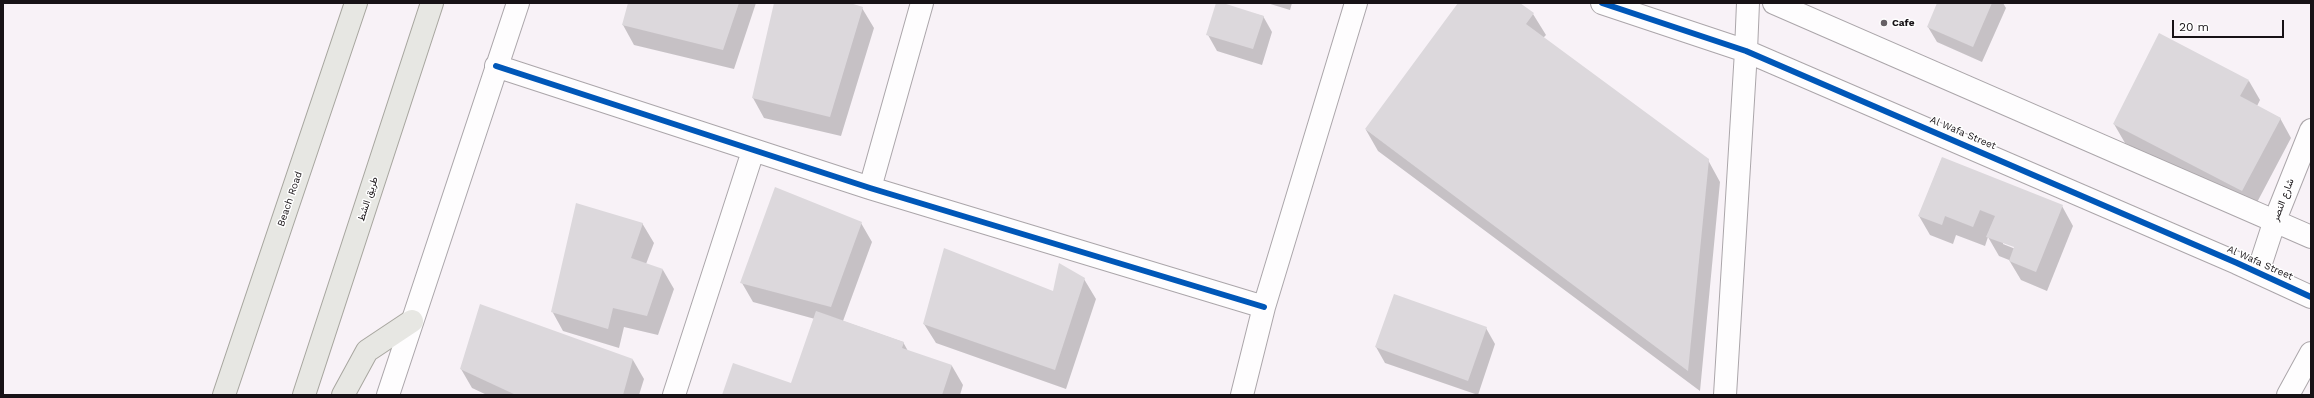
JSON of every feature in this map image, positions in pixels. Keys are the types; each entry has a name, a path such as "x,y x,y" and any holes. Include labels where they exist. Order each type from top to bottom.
{"main road":[{"name":"Beach Road","path":"224,395 356,3"},
{"name":"طريق الشط","path":"304,395 432,3"},
{"path":"343,395 367,350 412,321"}],"street":[{"path":"388,395 518,3"},
{"path":"870,188 922,3"},
{"path":"1242,395 1264,307 1356,3"},
{"name":"Al Wafa Street","path":"1602,3 1746,51 2311,296"},
{"path":"1725,395 1748,3"},
{"path":"1774,3 2275,220 2311,237"},
{"path":"496,66 870,188 1264,307"},
{"name":"شارع النصر","path":"2258,272 2275,220 2311,130"},
{"path":"674,395 753,151"},
{"path":"2288,395 2311,353"}],"building":[{"path":"628,3 739,3 723,50 622,25"},
{"path":"774,3 850,3 863,7 830,117 752,98"},
{"path":"1216,3 1223,3 1264,16 1253,49 1206,35"},
{"path":"1458,3 1520,3 1534,13 1526,24 1709,159 1688,371 1365,129"},
{"path":"1937,3 1992,3 1973,47 1927,27"},
{"path":"2159,33 2249,80 2240,96 2281,118 2242,191 2113,124"},
{"path":"1942,157 2063,205 2036,272 2009,261 2014,247 1986,237 1995,216 1980,210 1973,227 1945,216 1942,225 1918,216"},
{"path":"775,187 862,222 831,307 740,283"},
{"path":"576,203 643,223 631,258 663,269 647,316 613,308 608,329 551,312"},
{"path":"944,248 1053,291 1059,263 1085,278 1055,370 923,324"},
{"path":"1394,294 1487,327 1468,381 1375,347"},
{"path":"480,304 633,359 623,395 516,395 460,369"},
{"path":"816,311 904,342 902,348 952,365 942,395 722,395 733,363 791,383"}],"cycle path":[{"path":"1602,3 1746,51 2237,263 2311,297"},
{"path":"496,66 870,188 1264,307"}],"place":[{"name":"Cafe","path":"1884,23"}]}
